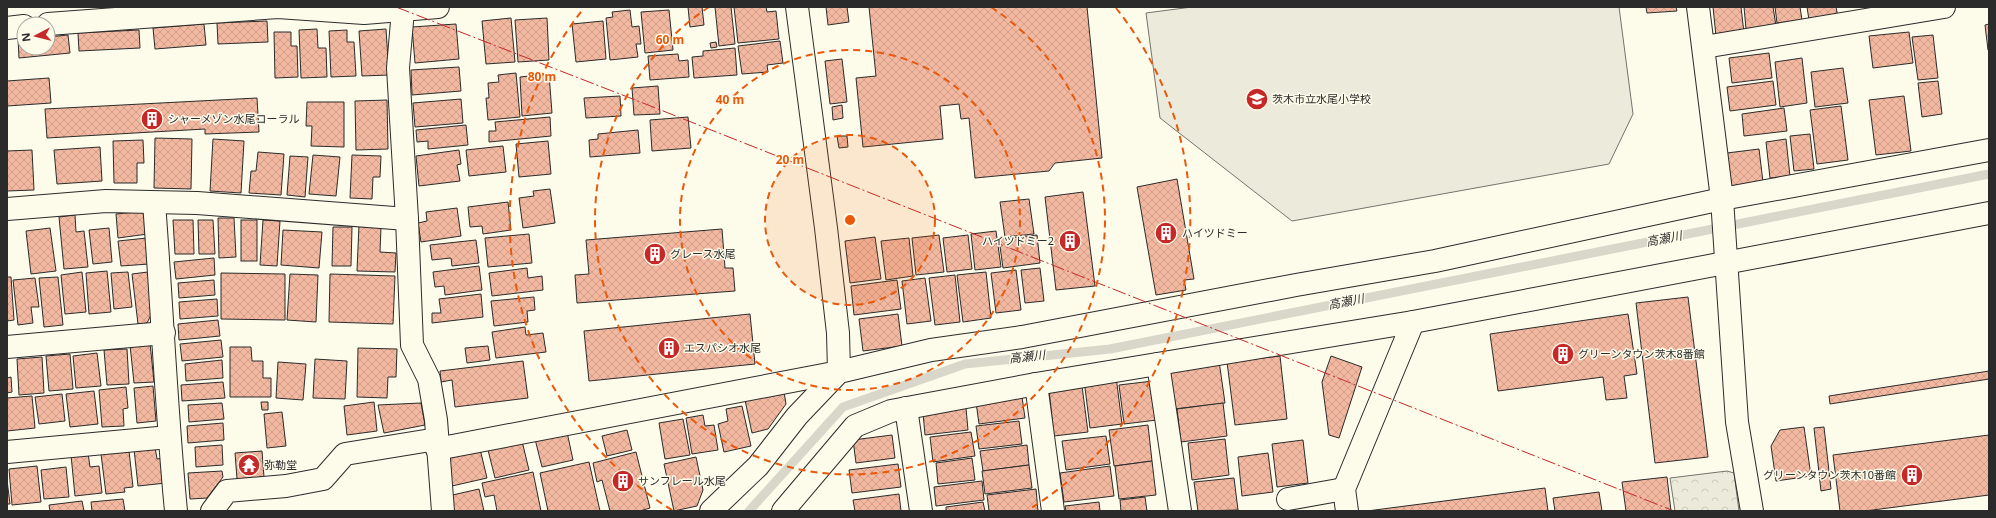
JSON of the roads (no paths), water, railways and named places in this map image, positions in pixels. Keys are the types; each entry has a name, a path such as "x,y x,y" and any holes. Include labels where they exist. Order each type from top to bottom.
{"street":[{"path":"56,23 278,7 331,9 364,13 438,7"},
{"path":"711,511 758,466 796,416 839,372 838,333 827,235 797,7"},
{"path":"1698,7 1722,199 1737,422 1752,511"},
{"path":"1704,47 1944,7"},
{"path":"403,10 398,68 407,219 412,345 429,379 436,420 443,511"},
{"path":"212,511 227,491 286,486 323,479 345,454 437,444 839,372 931,350 1022,337 1296,285 1435,261 1722,199 1989,150"},
{"path":"7,209 106,201 197,203 407,219"},
{"path":"154,203 164,333 169,437 176,511"},
{"path":"783,511 855,426 890,411 1036,384 1412,322 1726,262 1989,214"},
{"path":"1347,511 1344,489 1412,322"},
{"path":"7,347 164,333"},
{"path":"1158,364 1180,511"},
{"path":"1036,384 1053,511"},
{"path":"906,408 922,511"},
{"path":"7,452 169,437"},
{"path":"1288,499 1344,489"}],"waterway":[{"name":"高瀬川","path":"749,511 843,407 965,364 1110,349 1989,174"}],"place":[{"name":"茨木市立水尾小学校","path":"1257,99"},
{"name":"シャーメゾン水尾コーラル","path":"152,119"},
{"name":"ハイツドミー","path":"1166,233"},
{"name":"ハイツドミー2","path":"1070,241"},
{"name":"グレース水尾","path":"655,254"},
{"name":"エスパシオ水尾","path":"669,348"},
{"name":"グリーンタウン茨木8番館","path":"1563,354"},
{"name":"弥勒堂","path":"249,465"},
{"name":"グリーンタウン茨木10番館","path":"1912,475"},
{"name":"サンフレール水尾","path":"623,481"}]}
